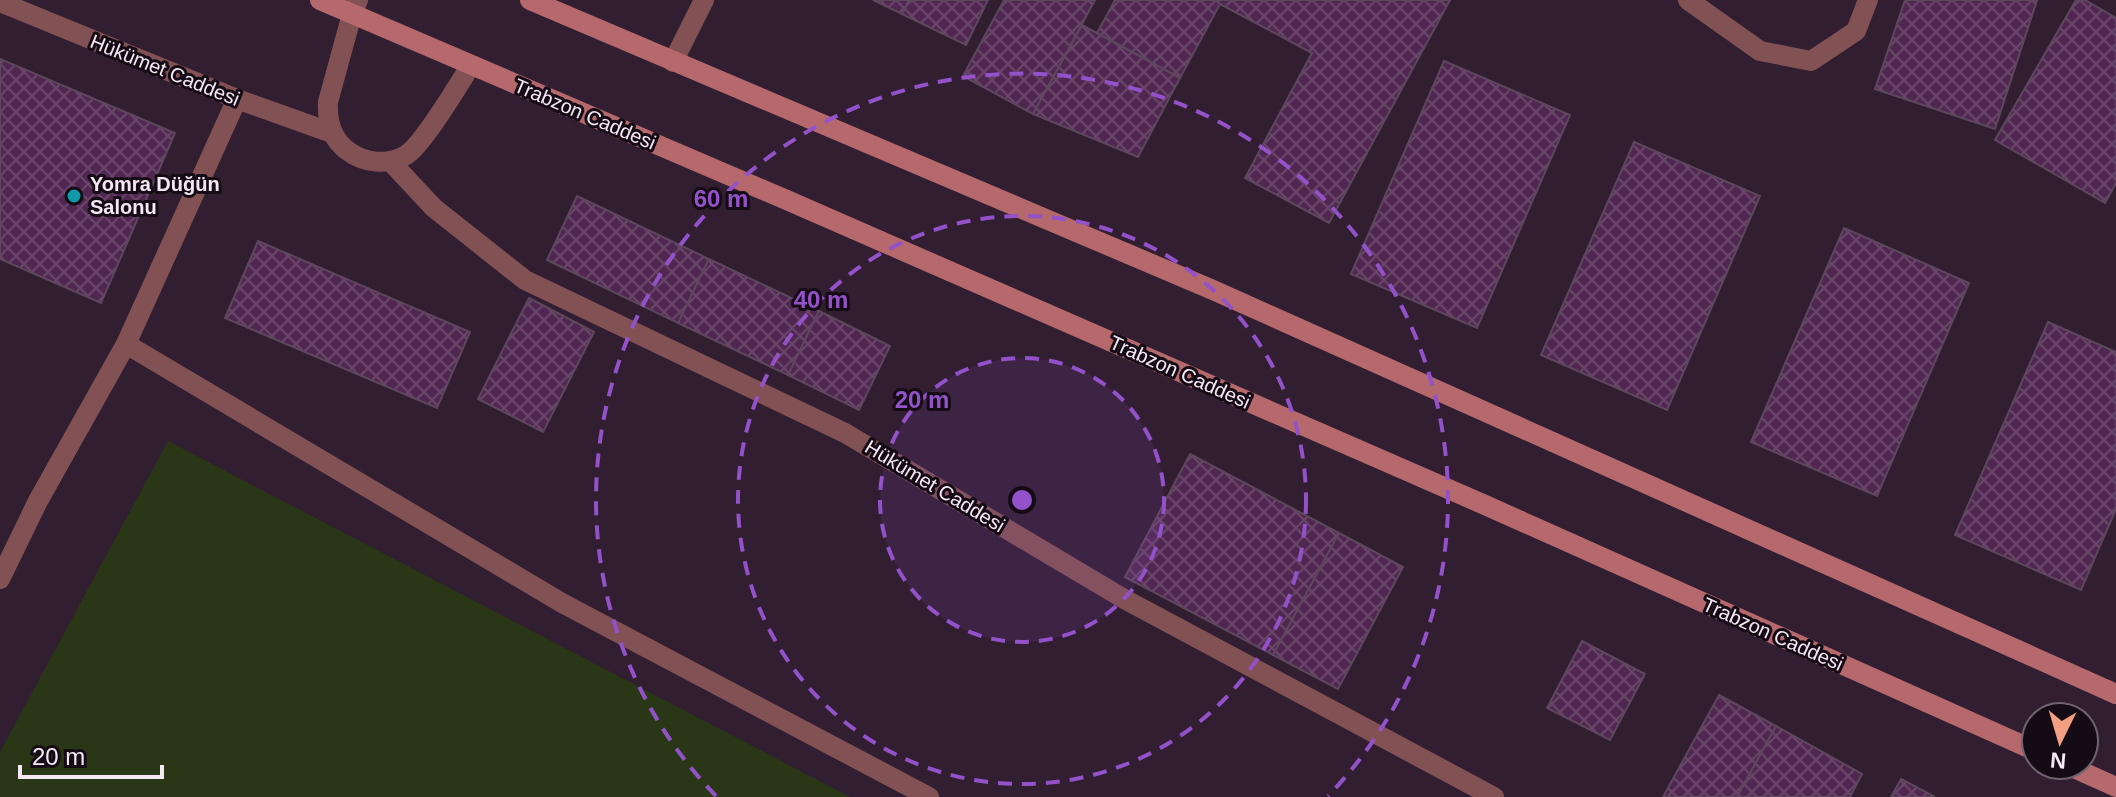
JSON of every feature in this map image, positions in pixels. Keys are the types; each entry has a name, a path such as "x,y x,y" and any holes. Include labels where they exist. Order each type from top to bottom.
{"main road":[{"name":"Trabzon Caddesi","path":"320,0 355,7 471,65 1485,505 2020,744"},
{"path":"530,0 1213,290 2116,694"}],"street":[{"path":"673,62 704,0"},
{"path":"1688,0 1760,51 1811,61 1856,31 1868,0"},
{"name":"Hükümet Caddesi","path":"0,2 237,99 332,133 342,147 356,157 373,162 390,161 434,208 525,280 845,433 1126,600 1494,797"},
{"path":"332,133 327,117 328,102 355,7"},
{"path":"390,161 406,155 419,144 471,65"},
{"path":"0,579 38,501 126,344 237,99"},
{"path":"126,344 562,603 929,797"}],"green space":[{"path":"168,441 850,797 0,797 0,752"}],"building":[{"path":"873,0 909,0 902,14"},
{"path":"909,0 988,0 966,45 902,14"},
{"path":"1004,0 1095,0 1033,114 963,76"},
{"path":"1115,0 1450,0 1329,223 1245,178 1312,53 1220,4 1180,78 1097,33"},
{"path":"1905,0 2037,0 1995,129 1875,89"},
{"path":"2076,0 2085,0 2116,18 2116,183 2105,203 1995,140"},
{"path":"1082,25 1180,78 1138,157 1033,114"},
{"name":"Yomra Düğün Salonu","path":"0,59 175,133 101,303 0,259"},
{"path":"1444,61 1570,115 1477,328 1351,274"},
{"path":"1634,142 1760,196 1667,410 1541,355"},
{"path":"577,196 709,259 678,323 547,260"},
{"path":"1844,228 1969,283 1877,496 1751,442"},
{"path":"258,241 470,332 437,408 225,318"},
{"path":"709,259 819,311 788,375 678,323"},
{"path":"529,298 594,332 543,432 478,399"},
{"path":"819,311 890,346 859,410 788,375"},
{"path":"2048,322 2116,352 2116,509 2081,590 1955,535"},
{"path":"1190,454 1339,533 1273,655 1125,577"},
{"path":"1339,533 1403,567 1338,689 1273,655"},
{"path":"1582,641 1645,674 1610,740 1547,708"},
{"path":"1719,695 1776,726 1737,797 1663,797"},
{"path":"1776,726 1862,774 1850,797 1737,797"},
{"path":"1901,779 1935,797 1891,797"}],"place":[{"name":"Yomra Düğün Salonu","path":"74,196"}]}
